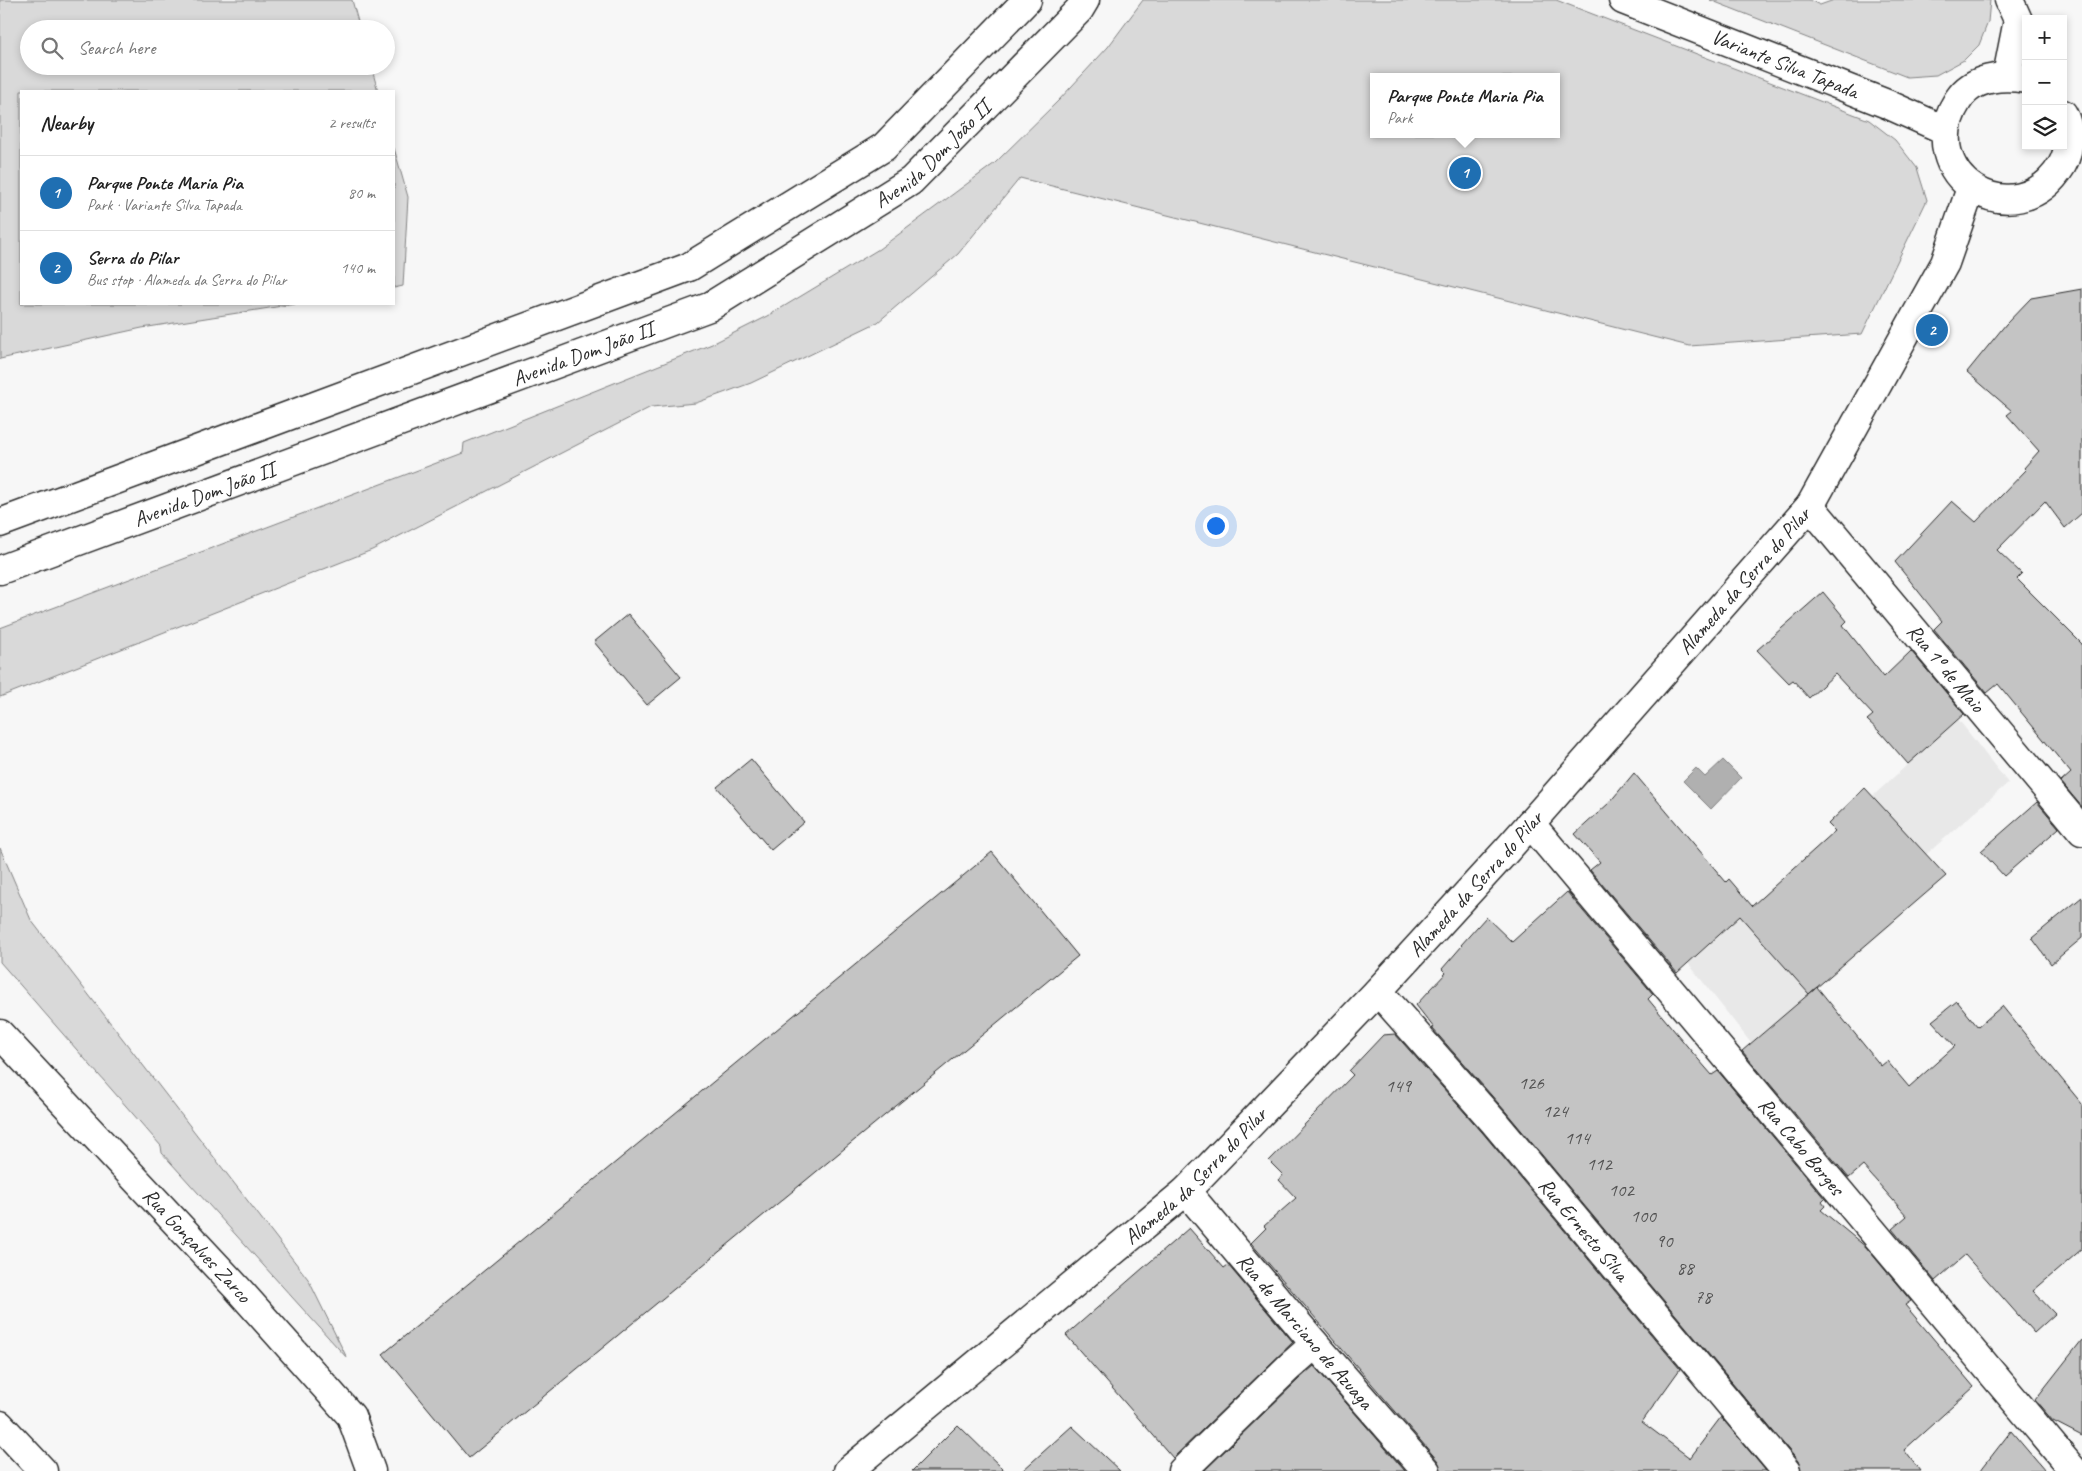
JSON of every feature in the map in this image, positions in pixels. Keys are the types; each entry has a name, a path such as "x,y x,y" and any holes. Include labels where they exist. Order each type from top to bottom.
{"street":[{"name":"Avenida Dom João II","path":"0,523 689,267 884,147 1027,0"},
{"name":"Avenida Dom João II","path":"0,570 709,307 911,181 1079,10 1085,0"},
{"name":"Variante Silva Tapada","path":"1623,0 1887,104 1945,130"},
{"path":"2009,0 2018,20 2016,78 1990,78 1973,85 1960,97 1950,112 1945,130 1950,162 1959,177 1971,188 1988,196 2006,200 2025,197 2041,189 2055,177 2072,144"},
{"name":"Alameda da Serra do Pilar","path":"848,1471 1186,1191 1378,991 1530,823 1810,506 1945,263 1971,188"},
{"name":"Rua 1º de Maio","path":"1810,506 2082,831"},
{"name":"Rua Cabo Borges","path":"1530,823 2074,1471"},
{"name":"Rua Ernesto Silva","path":"1378,991 1494,1122 1786,1471"},
{"name":"Rua Gonçalves Zarco","path":"0,1034 238,1289 351,1416 371,1471"},
{"name":"Rua de Marciano de Azuaga","path":"1186,1191 1315,1344 1426,1471"},
{"path":"1182,1471 1315,1344"},
{"path":"0,1425 44,1471"}],"shaded area":[{"path":"0,0 352,0 358,20 20,20 20,75 374,75 378,90 20,90 20,305 289,305 142,328 0,359"},
{"path":"1143,0 1556,0 1869,120 1895,140 1917,168 1927,200 1862,334 1689,346 1020,178 958,254 878,322 751,383 696,403 651,407 372,550 0,697 0,628 463,453 464,443 712,344 768,316 879,249 995,163 1059,100 1108,47"},
{"path":"1710,0 1809,0 1820,5 1834,0 1990,0 1988,22 1979,45 1964,60 1936,75 1907,77"},
{"path":"395,152 408,197 403,286 395,288"},
{"path":"1958,719 2008,783 1873,901 1892,924 1751,1043 1688,963"},
{"path":"1723,760 1741,778 1711,809 1683,781 1696,768 1705,777"},
{"path":"0,848 31,920 308,1279 347,1358 162,1153 161,1146 0,962"}],"building":[{"path":"2082,289 2082,513 2065,528 2045,501 1997,550 2022,574 2017,579 2082,644 2082,807 2061,782 2071,773 1998,684 1987,693 1934,629 1942,621 1895,562 1952,501 1976,522 2026,470 2024,468 2039,451 2007,415 2012,411 1967,372 2006,324 2031,298"},
{"path":"1823,592 1847,621 1843,625 1884,677 1911,651 1964,714 1908,764 1867,720 1873,715 1835,674 1809,698 1793,680 1789,683 1757,650"},
{"path":"628,614 681,677 647,705 594,642"},
{"path":"751,759 804,822 771,850 717,787"},
{"path":"1634,773 1726,882 1729,879 1752,906 1835,831 1828,824 1865,788 1946,876 1809,994 1740,916 1677,973 1590,870 1600,862 1575,834 1609,803"},
{"path":"2037,802 2059,828 2004,876 1981,851"},
{"path":"992,852 1078,956 469,1458 383,1354"},
{"path":"1567,892 1653,994 1648,999 1692,1052 1712,1075 1718,1071 1825,1199 1822,1202 1825,1206 1821,1210 1866,1247 1911,1301 1905,1305 1974,1387 1904,1450 1920,1471 1801,1471 1798,1461 1506,1112 1432,1028 1434,1028 1416,1005 1446,973 1442,969 1486,917 1512,942"},
{"path":"2082,897 2082,938 2051,964 2032,938"},
{"path":"1817,987 1881,1066 1887,1061 1909,1087 1955,1046 1932,1021 1957,1001 1978,1027 2002,1006 2082,1104 2082,1249 2033,1291 2055,1314 2034,1333 1965,1255 1935,1281 1892,1229 1907,1216 1863,1166 1849,1178 1742,1051"},
{"path":"1395,1034 1482,1132 1680,1369 1642,1422 1690,1458 1721,1417 1766,1471 1441,1471 1438,1461 1251,1243 1266,1228 1264,1226 1296,1198 1279,1180 1283,1175 1269,1161 1353,1075 1349,1071 1383,1035"},
{"path":"1189,1228 1224,1268 1228,1265 1293,1342 1173,1458 1066,1335"},
{"path":"2082,1340 2082,1436 2053,1421 2035,1400"},
{"path":"1314,1366 1405,1471 1204,1471 1299,1379"},
{"path":"958,1425 1005,1471 912,1471"},
{"path":"1072,1426 1120,1471 1022,1471"},
{"path":"2011,1431 2045,1471 1980,1471"}],"place":[{"name":"Parque Ponte Maria Pia","path":"1465,173"},
{"name":"Serra do Pilar","path":"1932,330"}]}
